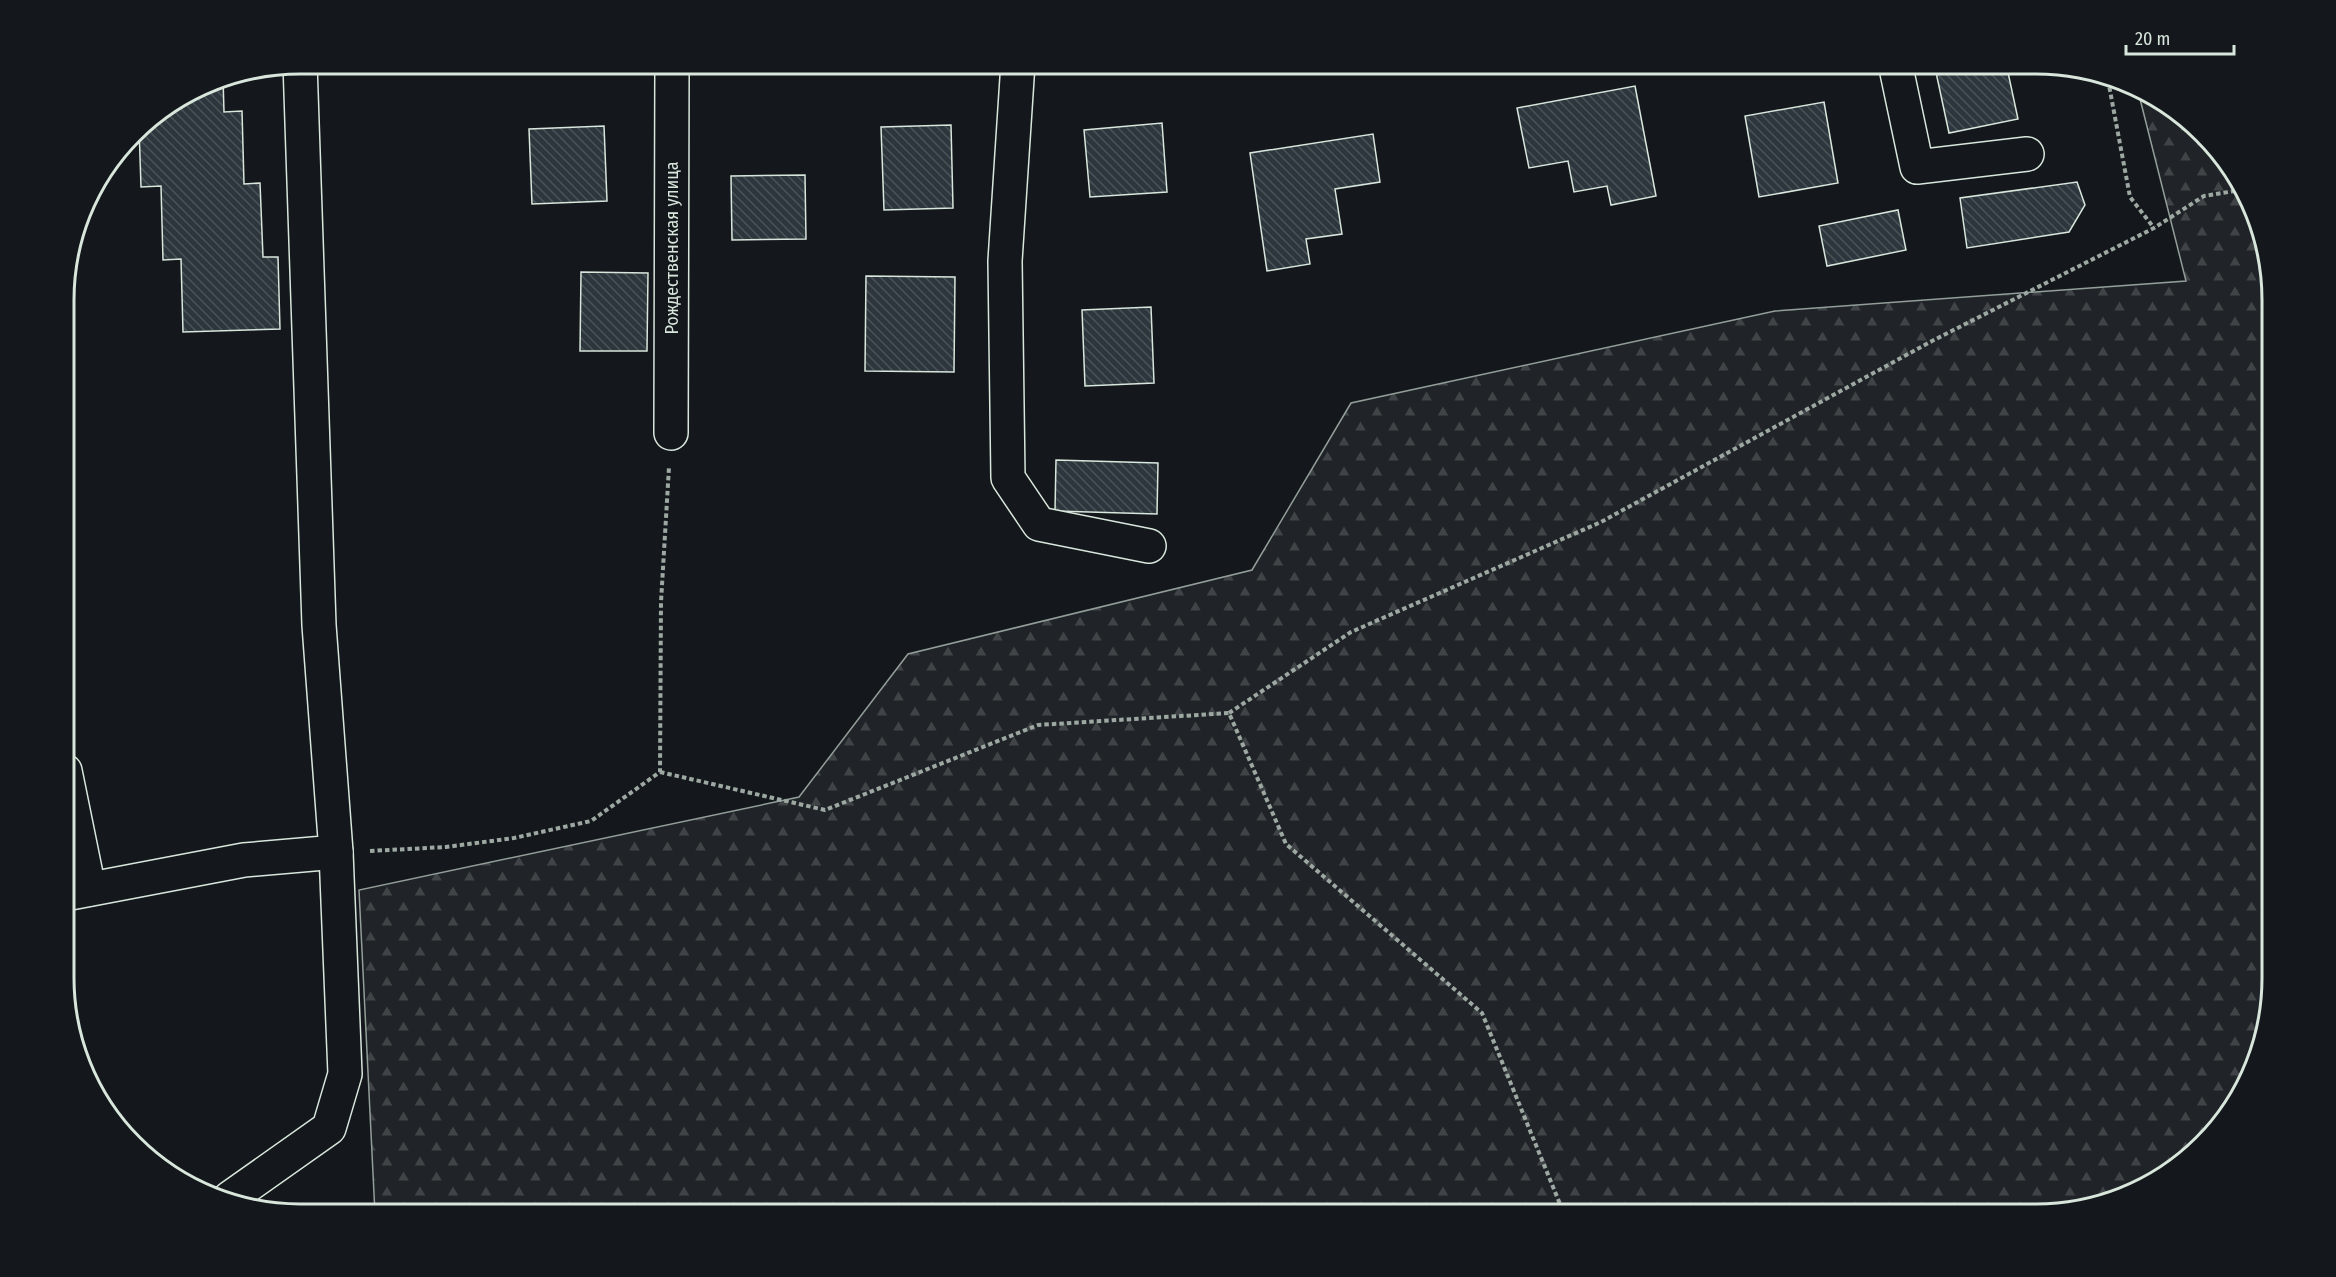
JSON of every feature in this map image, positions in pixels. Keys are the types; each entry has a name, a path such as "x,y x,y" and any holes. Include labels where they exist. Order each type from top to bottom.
{"street":[{"path":"235,1194 329,1128 345,1074 336,852 319,625 300,74"},
{"name":"Рождественская улица","path":"671,433 672,74"},
{"path":"1017,74 1005,261 1008,478 1040,524 1149,546"},
{"path":"1897,74 1917,166 2027,154"},
{"path":"73,854 77,891 244,860 336,852"}],"path":[{"path":"2109,85 2130,197 2154,228"},
{"path":"336,852 446,847 514,838 591,821 660,771 825,810 1038,725 1228,713 1352,632 1601,522 1932,341 2154,228 2204,196 2234,191"},
{"path":"660,771 661,602 671,433"},
{"path":"1228,713 1286,844 1482,1013 1560,1204"}],"green space":[{"path":"2140,99 2174,120 2216,162 2239,200 2251,227 2261,270 2262,992 2261,1007 2251,1050 2232,1091 2216,1115 2174,1157 2136,1180 2095,1196 2066,1202 2036,1204 375,1204 359,890 799,797 908,654 1252,570 1351,403 1775,311 2186,281"}],"building":[{"path":"1936,74 2008,74 2018,119 1949,133"},
{"path":"1635,86 1656,196 1611,205 1607,186 1574,192 1568,161 1529,168 1517,108"},
{"path":"223,87 224,112 242,111 244,184 260,183 263,257 278,257 280,329 183,332 181,259 163,260 161,186 141,187 139,141 162,120 186,104"},
{"path":"1824,102 1838,183 1759,197 1745,116"},
{"path":"1162,123 1167,192 1090,197 1084,130"},
{"path":"951,125 953,208 884,210 881,127"},
{"path":"604,126 607,201 532,204 529,129"},
{"path":"1373,134 1380,182 1335,189 1342,234 1306,239 1310,264 1267,271 1250,153"},
{"path":"805,175 806,239 732,240 731,176"},
{"path":"2077,182 2085,205 2069,232 1967,248 1960,198"},
{"path":"1898,210 1906,250 1827,266 1819,226"},
{"path":"581,272 648,273 647,351 580,351"},
{"path":"866,276 955,277 954,372 865,371"},
{"path":"1151,307 1154,383 1085,386 1082,310"},
{"path":"1056,460 1158,463 1157,514 1055,511"}]}
